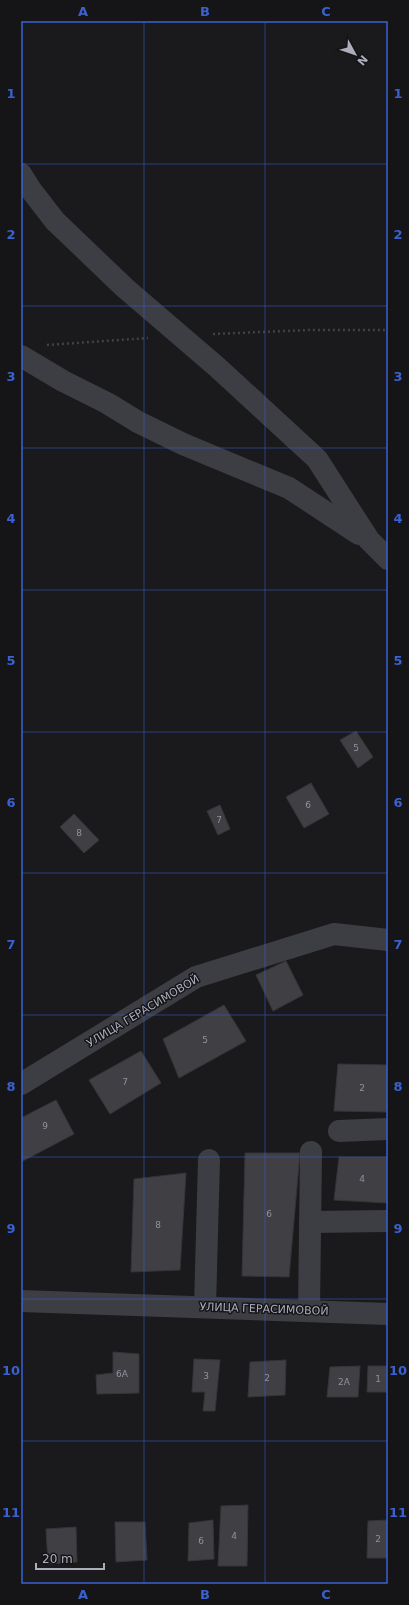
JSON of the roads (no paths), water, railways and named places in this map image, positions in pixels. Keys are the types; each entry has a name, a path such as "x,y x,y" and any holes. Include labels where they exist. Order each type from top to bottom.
{"street":[{"path":"21,174 31,190 55,221 126,288 217,367 317,459 368,540"},
{"path":"21,356 63,381 107,403 138,422 182,444 289,488 333,515 368,540 388,559"},
{"name":"УЛИЦА ГЕРАСИМОВОЙ","path":"21,1084 196,977 334,934 388,940"},
{"path":"339,1131 388,1129"},
{"path":"309,1311 311,1152"},
{"path":"205,1307 208,1160"},
{"path":"310,1222 388,1221"},
{"name":"УЛИЦА ГЕРАСИМОВОЙ","path":"21,1301 388,1314"}]}
